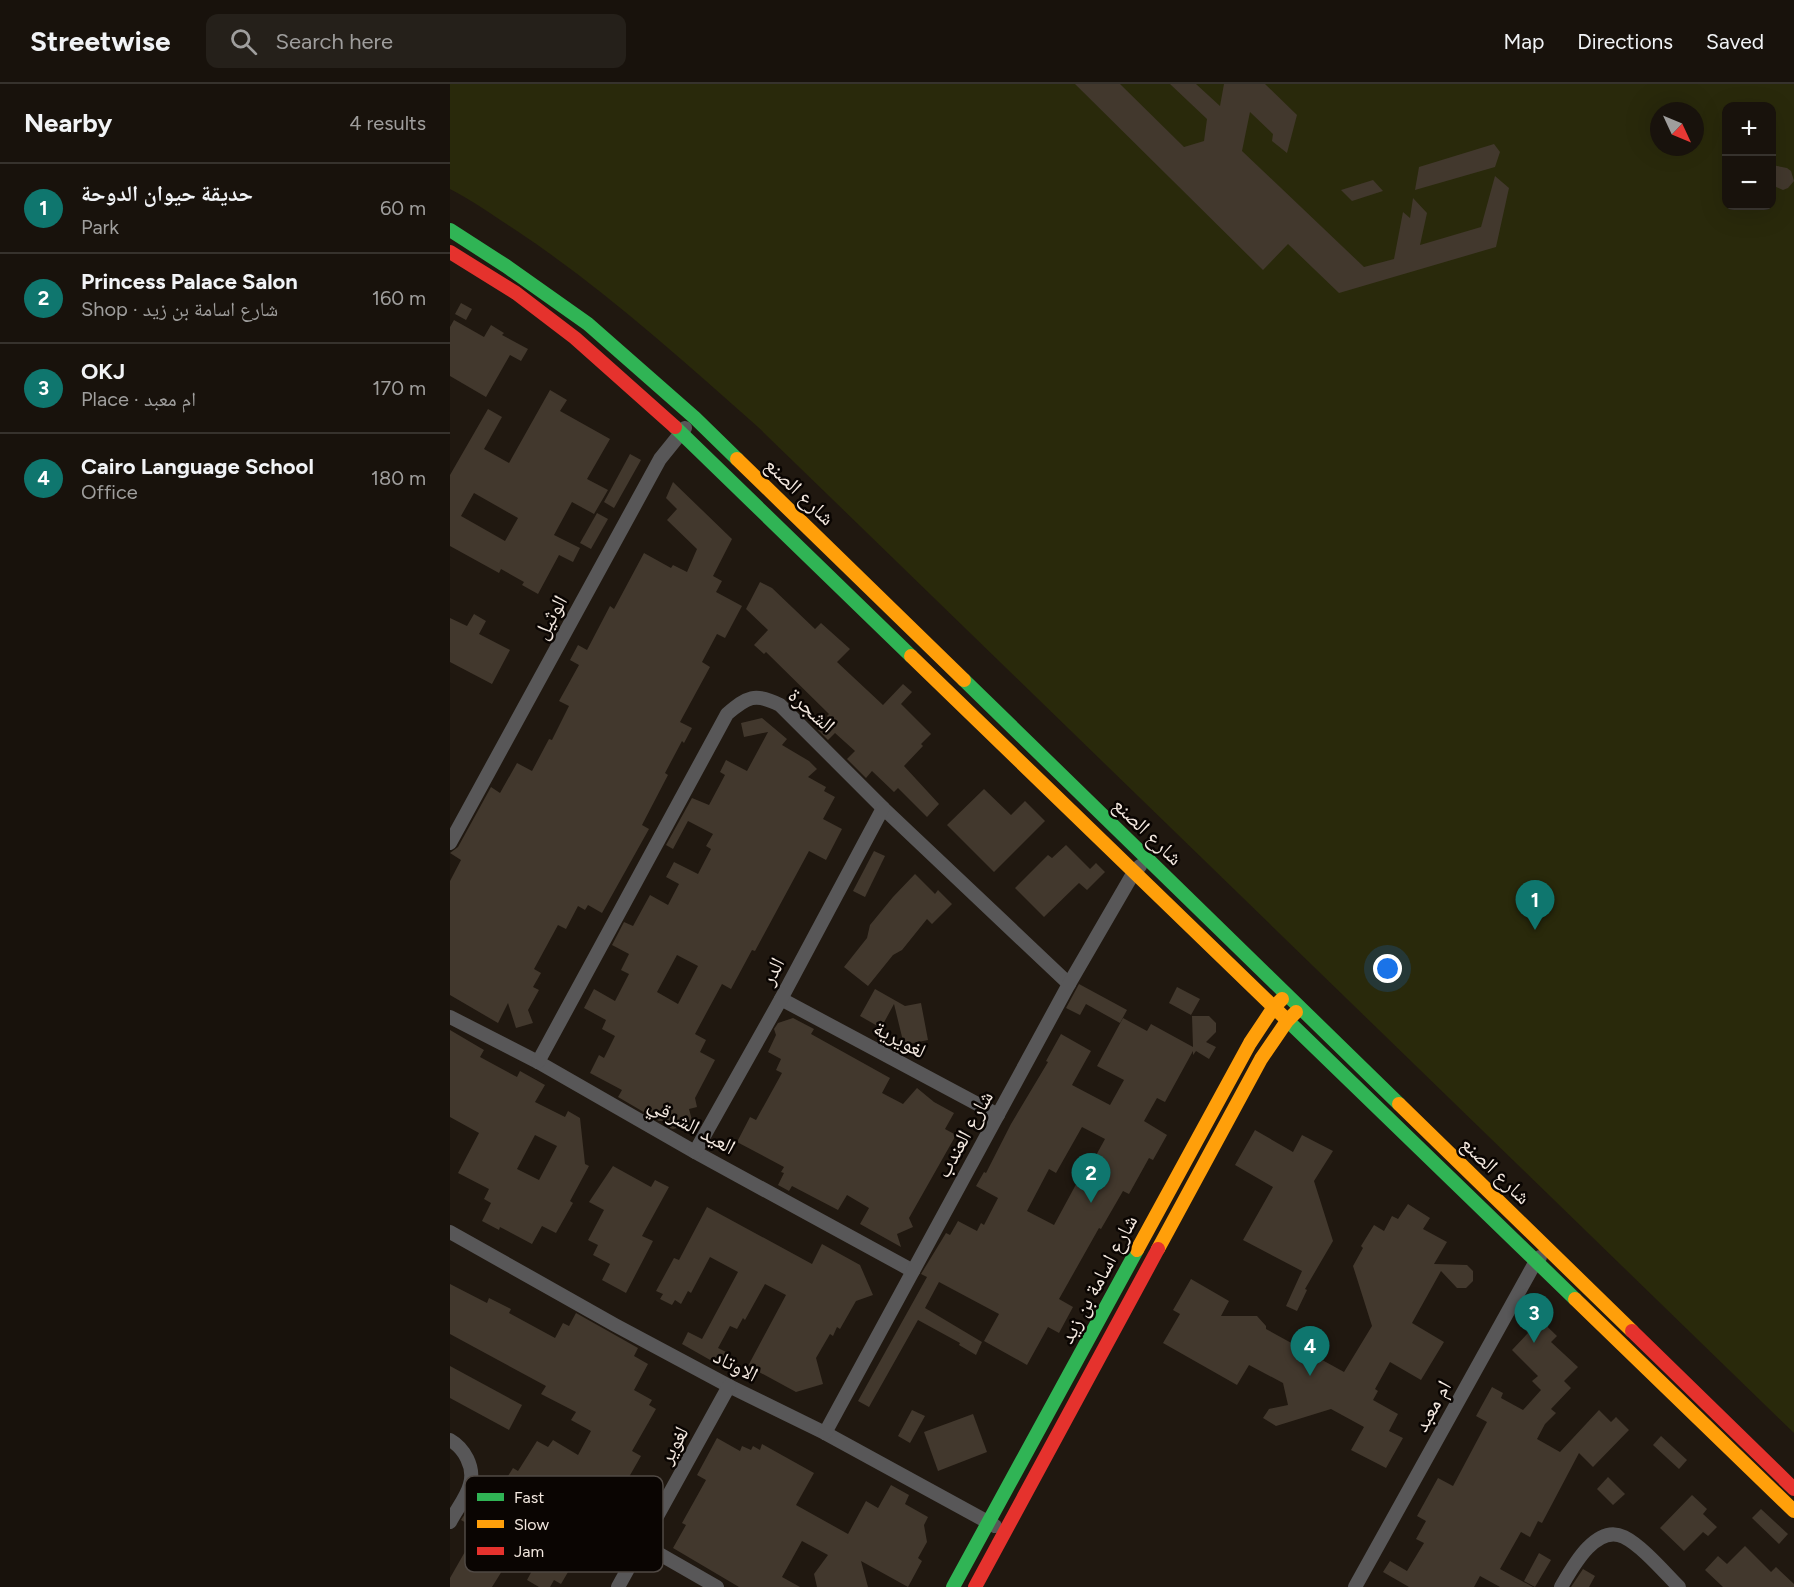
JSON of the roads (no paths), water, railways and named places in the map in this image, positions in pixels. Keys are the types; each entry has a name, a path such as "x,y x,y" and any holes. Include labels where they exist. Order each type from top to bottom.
{"street":[{"name":"شارع الصنع","path":"450,230 588,324 695,418 1794,1488"},
{"name":"شارع الصنع","path":"450,252 516,293 575,338 680,432 1794,1511"},
{"name":"الوثيل","path":"450,843 660,459 680,432 695,418"},
{"path":"855,601 869,588"},
{"name":"الشجرة","path":"538,1062 727,714 754,696 780,705 883,808 1069,984"},
{"name":"الدر","path":"695,1152 781,999 883,808"},
{"name":"شارع العندب","path":"825,1433 1069,984 1134,872 1149,862"},
{"name":"شارع اسامة بن زيد","path":"953,1587 1250,1043 1274,1007 1286,995"},
{"name":"لغويرية","path":"781,999 998,1115"},
{"name":"شارع اسامة بن زيد","path":"975,1587 1261,1059 1287,1021 1300,1008"},
{"name":"العيد الشرقي","path":"450,1017 538,1062 695,1152 913,1271"},
{"name":"الاوتاد","path":"450,1233 729,1386 825,1433 1005,1531"},
{"name":"ام معبد","path":"1355,1587 1536,1260 1548,1249"},
{"name":"لغوير","path":"663,1507 729,1386"},
{"path":"450,1440 457,1444 467,1456 470,1476"},
{"path":"450,1522 465,1495"},
{"path":"1562,1587 1588,1546 1605,1535 1623,1536 1679,1587"},
{"path":"663,1557 717,1587"},
{"name":"لغوير","path":"618,1587 627,1572"}],"place":[{"name":"حديقة حيوان الدوحة","path":"1535,930"},
{"name":"Princess Palace Salon","path":"1091,1203"},
{"name":"OKJ","path":"1534,1343"},
{"name":"Cairo Language School","path":"1310,1376"}]}
